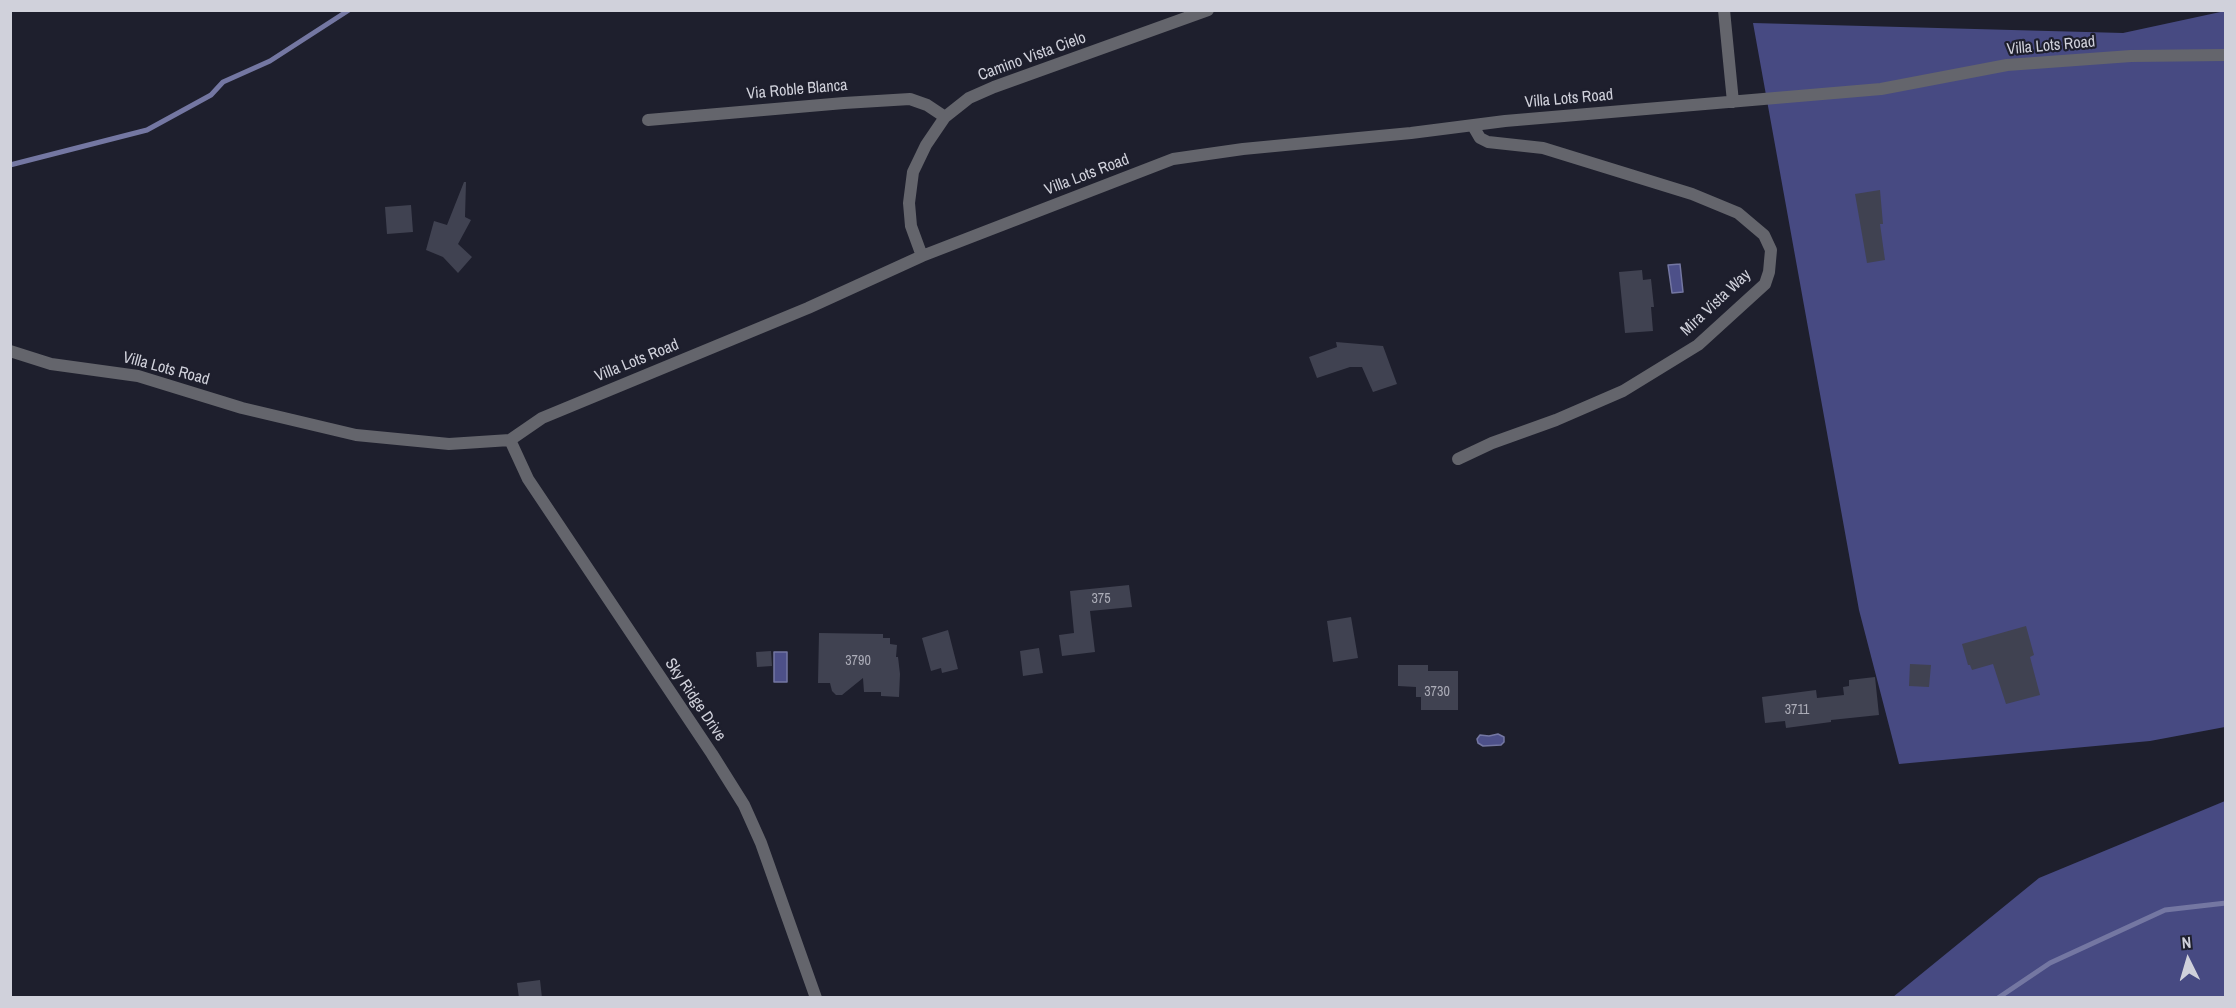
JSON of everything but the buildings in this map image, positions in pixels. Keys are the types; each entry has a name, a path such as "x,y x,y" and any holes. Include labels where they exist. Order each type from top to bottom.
{"street":[{"name":"Camino Vista Cielo","path":"922,256 911,226 909,203 913,172 926,145 945,117 969,98 994,87 1208,10"},
{"path":"1724,10 1733,102"},
{"name":"Villa Lots Road","path":"10,351 51,363 138,376 242,408 356,435 449,444 510,440 542,418 808,308 922,256 1173,159 1243,149 1505,121 1881,89 2007,65 2131,56 2226,55"},
{"name":"Via Roble Blanca","path":"648,120 910,99 927,105 945,117"},
{"name":"Mira Vista Way","path":"1458,459 1492,443 1556,420 1623,391 1698,345 1765,284 1769,272 1771,250 1764,235 1738,213 1692,194 1544,148 1488,142 1480,138 1473,126"},
{"name":"Sky Ridge Drive","path":"510,440 528,479 712,754 744,806 761,843 816,998"}],"shaded area":[{"path":"2225,11 2225,727 2150,741 1899,764 1859,610 1753,23 2123,33"},
{"path":"1680,264 1683,292 1672,293 1668,265"},
{"path":"774,652 787,652 787,682 774,682"},
{"path":"1498,734 1504,737 1501,745 1483,746 1478,743 1477,739 1480,735"},
{"path":"2225,801 2225,997 1893,997 2039,878"}],"waterway":[{"path":"10,165 147,130 211,95 223,82 270,61 349,10"},
{"path":"1998,998 2050,963 2165,910 2226,903"}]}
